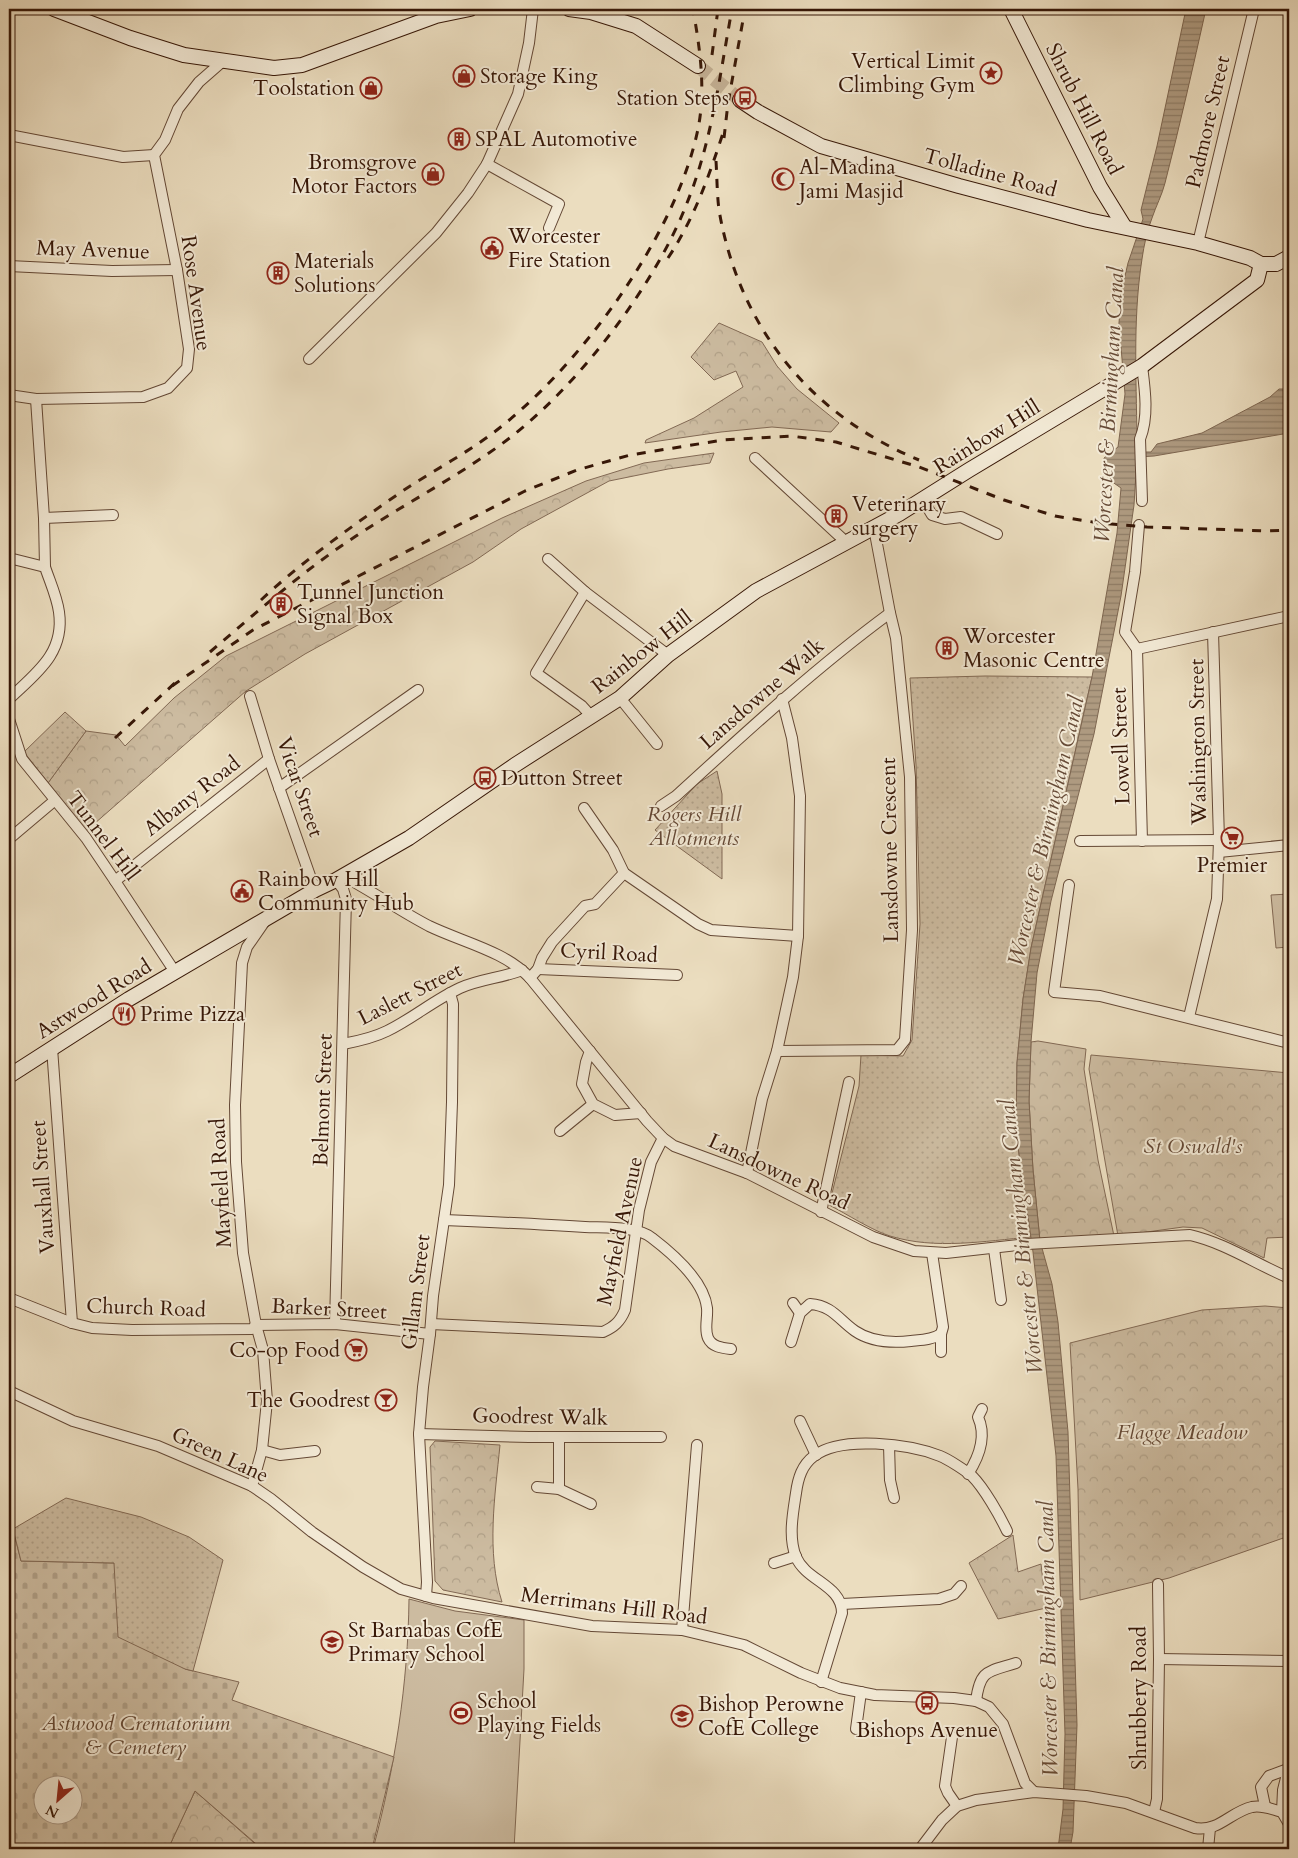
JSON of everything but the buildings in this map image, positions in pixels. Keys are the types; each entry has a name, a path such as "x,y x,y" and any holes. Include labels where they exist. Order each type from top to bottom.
{"main road":[{"path":"54,9 130,38 175,52 274,68 302,65 436,16 470,9"},
{"path":"570,9 591,12 636,26 698,66"},
{"name":"Shrub Hill Road","path":"1011,9 1100,187 1128,227"},
{"name":"Tolladine Road","path":"740,100 773,121 828,148 1058,212 1198,243 1250,258 1261,264"},
{"path":"1261,264 1276,264 1289,257"},
{"name":"Rainbow Hill","path":"174,972 409,838 620,698 668,656 756,591 923,500 969,470 1140,367 1257,280 1261,264"},
{"name":"Astwood Road","path":"9,1076 174,972"}],"street":[{"path":"309,359 436,233 468,193 487,164 518,94 529,43 533,9"},
{"name":"Padmore Street","path":"1198,243 1254,9"},
{"path":"9,135 123,157 154,155 165,140 178,110 199,82 224,61"},
{"name":"Rose Avenue","path":"9,395 36,399 144,397 168,388 187,368 189,349 177,270 154,155"},
{"path":"487,164 559,204 549,228"},
{"name":"May Avenue","path":"9,266 112,270 177,270"},
{"path":"1140,367 1146,399 1143,433 1140,439 1142,501"},
{"path":"9,699 45,664 54,651 58,636 59,612 45,567 44,518 36,399"},
{"path":"755,458 847,543"},
{"path":"923,500 932,515 945,519 961,517 997,534"},
{"path":"44,518 112,515"},
{"path":"1139,525 1135,572 1126,632 1137,649 1289,616"},
{"name":"Lansdowne Crescent","path":"777,1051 897,1050 905,1040 912,930 910,777 896,638 874,528"},
{"path":"9,558 45,567"},
{"path":"548,559 585,592 668,656"},
{"path":"585,592 536,673 582,706 591,716"},
{"name":"Lansdowne Walk","path":"661,806 676,796 845,646 890,613"},
{"name":"Washington Street","path":"1189,1017 1217,899 1219,840 1213,632"},
{"name":"Lowell Street","path":"1137,649 1142,841"},
{"path":"279,788 418,690"},
{"name":"Vicar Street","path":"250,696 269,759 315,890"},
{"path":"620,698 657,744"},
{"path":"747,1174 762,1100 777,1051 793,977 798,936 800,796 792,738 782,700"},
{"name":"Tunnel Hill","path":"9,719 22,759 86,838 174,972"},
{"name":"Albany Road","path":"116,881 269,759"},
{"path":"9,839 54,800"},
{"path":"584,808 613,850 624,873 698,924 711,930 798,936"},
{"path":"1080,841 1219,840"},
{"path":"1219,852 1289,845"},
{"path":"530,978 538,969 542,958 552,942 586,906 595,904 624,873"},
{"name":"Lansdowne Road","path":"339,878 450,936 506,958 522,970 641,1113 663,1138 674,1146 747,1174 821,1212 899,1247 932,1253 994,1249 1042,1242 1190,1235 1205,1238 1224,1246 1289,1278"},
{"name":"Belmont Street","path":"335,1324 346,899 339,878"},
{"path":"1069,885 1054,992 1100,996 1287,1042"},
{"name":"Mayfield Road","path":"252,1486 262,1450 267,1401 263,1350 256,1325 243,1253 236,1162 235,1105 242,963 247,947 267,918"},
{"name":"Cyril Road","path":"538,969 677,975"},
{"name":"Laslett Street","path":"343,1044 368,1040 388,1031 450,993 477,981 507,976 522,970"},
{"name":"Gillam Street","path":"426,1596 419,1434 422,1387 449,1185 453,1004 450,993"},
{"name":"Vauxhall Street","path":"52,1048 72,1323"},
{"path":"590,1051 582,1084 593,1104 615,1115 641,1113"},
{"path":"821,1212 849,1082"},
{"path":"560,1131 593,1104"},
{"name":"Mayfield Avenue","path":"430,1329 603,1332 613,1328 621,1319 625,1310 639,1210 651,1162 663,1138"},
{"path":"444,1220 541,1224 636,1231 651,1236 693,1275 701,1287 708,1309 706,1332 708,1340 713,1345 730,1349"},
{"path":"994,1249 1001,1300"},
{"path":"932,1253 943,1327 941,1352"},
{"name":"Church Road","path":"9,1298 72,1323 92,1328 132,1330 252,1329 256,1325"},
{"path":"793,1303 800,1313"},
{"path":"791,1342 800,1313 810,1304 822,1305 856,1332 876,1340 906,1342 935,1338 941,1334"},
{"name":"Barker Street","path":"256,1325 335,1324 430,1329"},
{"name":"Green Lane","path":"9,1391 73,1421 158,1446 252,1486 312,1532 371,1572 401,1589 426,1596"},
{"path":"968,1474 974,1464 982,1441 982,1424 978,1417 982,1409"},
{"path":"800,1421 816,1455"},
{"name":"Goodrest Walk","path":"419,1434 661,1437"},
{"path":"559,1437 559,1489"},
{"path":"682,1630 698,1445"},
{"path":"821,1682 842,1613 842,1604 837,1595 807,1571 796,1556 792,1534 796,1492 800,1475 807,1462 829,1448 851,1445 889,1445 941,1456 972,1476 999,1514 1007,1531"},
{"path":"889,1445 890,1480 894,1498"},
{"path":"262,1450 280,1455 315,1451"},
{"path":"537,1487 559,1489 591,1504"},
{"path":"774,1563 796,1556"},
{"name":"Shrubbery Road","path":"1154,1812 1157,1798 1158,1584"},
{"path":"842,1604 939,1599 954,1594 961,1586"},
{"name":"Merrimans Hill Road","path":"426,1596 592,1626 682,1630 744,1645 821,1682 840,1688 875,1695 954,1698 976,1701 989,1707 1000,1719 1025,1783 1034,1792"},
{"path":"1159,1659 1289,1661"},
{"path":"976,1701 980,1680 985,1674 1016,1663"},
{"path":"856,1729 861,1692"},
{"path":"952,1737 945,1786 957,1806"},
{"path":"1265,1806 1261,1787 1269,1776 1289,1767"},
{"path":"1289,1767 1283,1790 1282,1812 1289,1824"},
{"path":"920,1849 942,1820 957,1806 976,1800 1034,1792 1111,1800 1154,1812 1194,1828 1210,1828 1243,1810 1253,1807 1265,1806 1282,1812"},
{"path":"1208,1849 1210,1828"},
{"path":"834,1849 845,1849"}],"green space":[{"path":"719,323 762,342 777,366 797,389 839,423 831,432 772,427 645,443 646,440 694,418 743,387 736,371 714,380 691,357"},
{"path":"714,453 710,463 609,481 521,529 473,562 305,654 246,691 86,831 48,783 86,731 116,735 125,746 174,698 226,656 502,518 586,481 644,463"},
{"path":"985,676 1092,677 1031,948 1023,999 1017,1063 1016,1133 1031,1237 978,1242 925,1243 890,1236 867,1226 829,1205 859,1086 861,1055 903,1056 912,1040 920,924 916,765 910,678"},
{"path":"65,712 86,731 48,783 24,752"},
{"name":"Rogers Hill Allotments","path":"717,771 722,794 722,879 655,830 697,784"},
{"path":"1289,894 1289,947 1276,948 1271,895"},
{"path":"1038,1041 1086,1049 1084,1069 1098,1160 1114,1236 1040,1241 1029,1101 1031,1042"},
{"name":"St Oswald's","path":"1091,1055 1289,1073 1289,1237 1267,1238 1264,1258 1202,1228 1183,1227 1118,1236 1089,1069"},
{"name":"Flagge Meadow","path":"1265,1306 1289,1308 1289,1536 1169,1578 1080,1600 1078,1489 1070,1343 1202,1310"},
{"path":"435,1441 500,1445 494,1504 493,1544 494,1564 502,1602 443,1590 435,1581 430,1447"},
{"path":"66,1498 141,1517 189,1537 223,1560 193,1671 118,1637 114,1563 21,1561 13,1529"},
{"name":"Astwood Crematorium & Cemetery","path":"9,1529 13,1529 21,1561 114,1563 185,1669 239,1682 232,1700 394,1757 372,1849 262,1849 195,1791 168,1849 9,1849"},
{"path":"1013,1535 1018,1572 1041,1564 1046,1608 998,1619 969,1563"},
{"name":"School Playing Fields","path":"409,1599 455,1611 524,1620 524,1669 514,1849 373,1849 388,1787 399,1725 406,1662"},
{"path":"195,1791 261,1849 168,1849"}],"shaded area":[{"path":"1186,9 1206,9 1165,183 1149,228 1143,254 1136,331 1137,452 1151,452 1157,444 1202,433 1270,397 1279,389 1289,389 1289,433 1154,456 1137,457 1134,505 1121,596 1094,734 1051,901 1037,973 1031,1042 1029,1101 1040,1241 1052,1284 1058,1322 1068,1432 1077,1725 1073,1832 1070,1849 1058,1849 1063,1809 1065,1734 1056,1456 1033,1252 1016,1133 1017,1063 1023,999 1031,948 1092,677 1117,533 1121,488 1108,479 1104,458 1118,447 1125,394 1121,347 1117,345 1122,289 1128,263 1143,219 1141,210 1157,146"}],"tunnel":[{"path":"698,66 740,100"}],"railway":[{"path":"261,600 295,570 349,529 404,490 482,441 526,406 590,336 620,297 646,255 669,212 686,170 698,129 702,84 700,54 693,9"},
{"path":"712,55 718,9"},
{"path":"210,652 281,592 337,549 470,466 507,440 534,418 586,364 611,333 655,268 673,235 687,203 696,180 709,132 732,9"},
{"path":"724,138 728,103 745,9"},
{"path":"668,258 694,212 724,130"},
{"path":"716,161 719,210 729,252 743,292 762,329 786,362 813,392 845,418 880,441 919,460"},
{"path":"172,686 253,630 525,491 577,470 630,455 723,440 791,436 836,442 919,467 1004,500 1055,516 1099,523 1147,527 1289,530"},
{"path":"115,738 176,682"}],"place":[{"name":"Vertical Limit Climbing Gym","path":"991,73"},
{"name":"Storage King","path":"464,76"},
{"name":"Toolstation","path":"371,88"},
{"name":"Station Steps","path":"745,98"},
{"name":"SPAL Automotive","path":"459,139"},
{"name":"Bromsgrove Motor Factors","path":"433,174"},
{"name":"Al-Madina Jami Masjid","path":"783,179"},
{"name":"Worcester Fire Station","path":"492,248"},
{"name":"Materials Solutions","path":"278,273"},
{"name":"Veterinary surgery","path":"836,516"},
{"name":"Tunnel Junction Signal Box","path":"281,604"},
{"name":"Worcester Masonic Centre","path":"947,648"},
{"name":"Dutton Street","path":"485,778"},
{"name":"Premier","path":"1232,838"},
{"name":"Rainbow Hill Community Hub","path":"242,891"},
{"name":"Prime Pizza","path":"124,1014"},
{"name":"Co-op Food","path":"356,1350"},
{"name":"The Goodrest","path":"386,1400"},
{"name":"St Barnabas CofE Primary School","path":"332,1642"},
{"name":"Bishops Avenue","path":"927,1703"},
{"name":"School Playing Fields","path":"461,1713"},
{"name":"Bishop Perowne CofE College","path":"682,1716"}],"water label":[{"name":"Worcester & Birmingham Canal","path":"1109,405"},
{"name":"Worcester & Birmingham Canal","path":"1046,831"},
{"name":"Worcester & Birmingham Canal","path":"1021,1237"},
{"name":"Worcester & Birmingham Canal","path":"1048,1639"}]}
